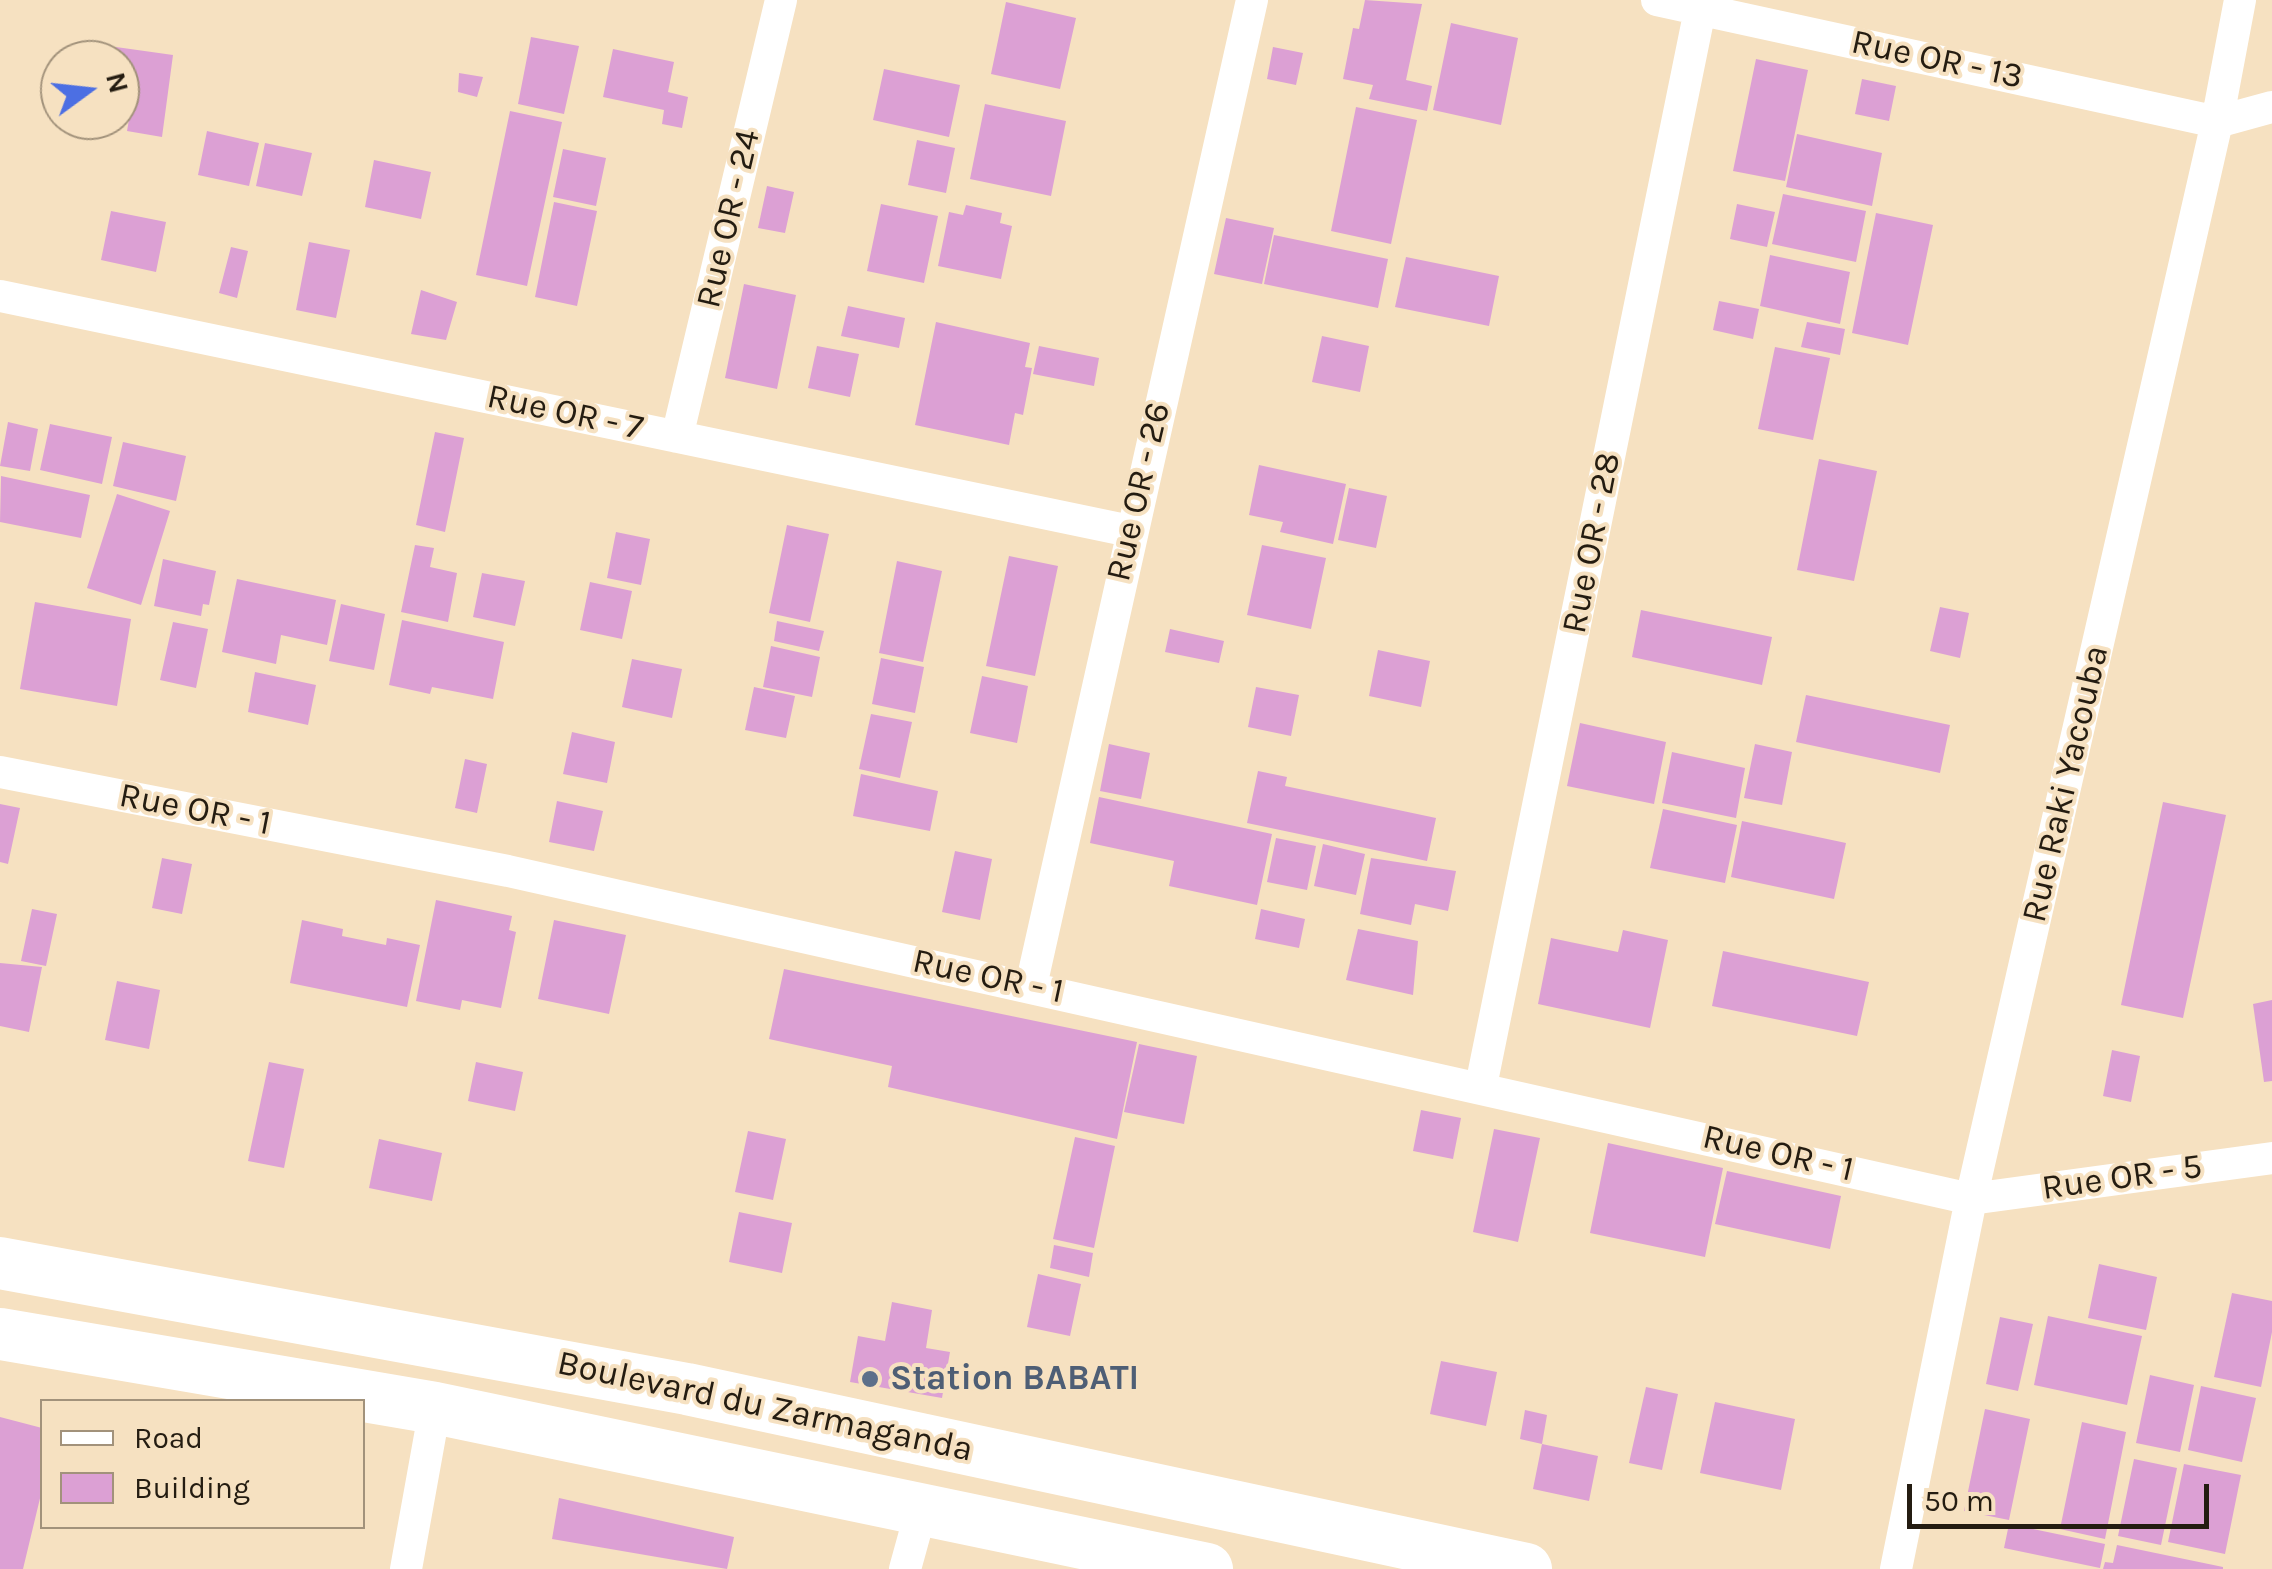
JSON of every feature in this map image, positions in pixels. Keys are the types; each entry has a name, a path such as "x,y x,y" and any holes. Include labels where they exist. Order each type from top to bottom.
{"main road":[{"name":"Boulevard du Zarmaganda","path":"0,1263 687,1389 1526,1569"},
{"path":"191,1368 212,1300"},
{"name":"Boulevard du Zarmaganda","path":"0,1334 435,1408 1207,1569"}],"street":[{"name":"Rue OR - 24","path":"677,437 781,0"},
{"name":"Rue OR - 26","path":"1031,986 1252,0"},
{"name":"Rue OR - 13","path":"1657,0 1701,4 2217,122"},
{"name":"Rue Raki Yacouba","path":"1896,1569 1972,1199 2217,122 2240,0"},
{"name":"Rue OR - 28","path":"1482,1086 1701,4"},
{"path":"2217,122 2272,108"},
{"name":"Rue OR - 7","path":"0,296 1130,531"},
{"name":"Rue OR - 1","path":"0,772 508,872 1482,1086 1972,1199"},
{"name":"Rue OR - 5","path":"1972,1199 2272,1158"},
{"path":"406,1569 435,1408"},
{"path":"905,1569 921,1511"}],"building":[{"path":"1365,0 1422,4 1406,80 1432,86 1427,111 1369,99 1373,85 1343,79 1353,28 1359,29"},
{"path":"1006,2 1076,18 1060,89 991,74"},
{"path":"1451,23 1518,38 1501,125 1433,110"},
{"path":"531,37 579,46 564,114 518,104"},
{"path":"1273,47 1303,53 1296,85 1267,79"},
{"path":"613,49 674,62 668,92 688,97 682,128 662,124 664,110 603,97"},
{"path":"140,50 173,55 162,137 140,133"},
{"path":"1756,59 1808,70 1785,181 1733,171"},
{"path":"884,69 960,85 949,137 873,120"},
{"path":"459,73 483,77 477,97 458,92"},
{"path":"1862,79 1896,86 1889,121 1855,114"},
{"path":"985,104 1066,121 1051,196 970,179"},
{"path":"1356,107 1417,120 1391,244 1331,231"},
{"path":"510,111 562,122 527,286 476,275"},
{"path":"207,131 259,143 249,186 198,175"},
{"path":"1797,134 1882,153 1872,206 1786,187"},
{"path":"917,140 955,148 946,193 908,185"},
{"path":"265,143 312,153 302,196 256,186"},
{"path":"563,149 606,158 596,206 553,197"},
{"path":"374,160 431,172 421,219 365,207"},
{"path":"767,186 794,192 785,233 758,228"},
{"path":"1783,194 1866,211 1856,262 1772,244"},
{"path":"554,202 597,211 577,306 535,297"},
{"path":"881,204 938,216 924,283 867,271"},
{"path":"1737,204 1775,212 1767,247 1730,239"},
{"path":"966,205 1002,213 1000,223 1012,226 1001,279 938,266 949,212 963,215"},
{"path":"111,211 166,222 156,272 101,260"},
{"path":"1876,213 1933,225 1908,345 1852,333"},
{"path":"1226,218 1274,228 1262,284 1214,274"},
{"path":"1274,235 1388,259 1378,308 1264,284"},
{"path":"309,242 350,250 336,318 296,310"},
{"path":"231,247 248,251 237,298 219,293"},
{"path":"1770,255 1850,272 1840,324 1760,306"},
{"path":"1406,257 1499,276 1489,326 1395,307"},
{"path":"744,284 796,295 777,389 725,378"},
{"path":"421,290 457,302 446,340 411,334"},
{"path":"1719,301 1759,309 1753,339 1713,330"},
{"path":"848,306 905,318 899,348 841,336"},
{"path":"936,322 1030,343 1025,367 1032,368 1023,415 1015,413 1009,445 915,425"},
{"path":"1807,322 1845,329 1840,355 1801,347"},
{"path":"1322,336 1369,346 1360,392 1312,382"},
{"path":"817,346 859,354 850,397 808,388"},
{"path":"1039,346 1099,358 1094,386 1033,374"},
{"path":"1775,347 1830,358 1813,440 1758,429"},
{"path":"8,422 38,429 30,471 0,466"},
{"path":"50,424 112,437 102,484 40,470"},
{"path":"435,432 464,438 445,532 416,525"},
{"path":"123,442 186,456 176,501 113,486"},
{"path":"1819,459 1877,471 1854,581 1797,570"},
{"path":"1259,465 1346,484 1333,544 1280,532 1283,522 1249,515"},
{"path":"1,476 90,495 81,538 0,522"},
{"path":"1349,488 1387,496 1376,548 1338,540"},
{"path":"117,494 170,511 141,605 87,588"},
{"path":"787,525 829,534 810,622 769,613"},
{"path":"616,532 650,539 641,585 607,578"},
{"path":"415,545 434,548 430,567 457,573 448,622 401,612"},
{"path":"1262,545 1326,558 1311,629 1247,615"},
{"path":"1009,556 1058,566 1035,676 986,666"},
{"path":"163,559 216,571 209,605 203,604 201,616 154,606"},
{"path":"897,561 942,571 923,662 879,653"},
{"path":"482,573 525,581 515,626 473,617"},
{"path":"237,579 336,600 327,645 281,635 276,664 222,652"},
{"path":"590,582 632,591 622,639 580,630"},
{"path":"35,602 131,619 117,706 20,689"},
{"path":"341,604 385,614 374,670 329,661"},
{"path":"1940,607 1969,613 1960,658 1930,651"},
{"path":"1641,610 1772,637 1762,685 1632,657"},
{"path":"402,620 504,642 493,699 432,687 430,694 389,685"},
{"path":"777,621 824,631 819,651 774,641"},
{"path":"173,622 208,629 196,688 160,680"},
{"path":"1170,629 1224,641 1219,663 1165,652"},
{"path":"771,646 820,657 812,697 763,687"},
{"path":"1378,650 1430,661 1421,707 1369,696"},
{"path":"881,658 924,667 915,713 872,704"},
{"path":"632,659 682,669 672,718 622,707"},
{"path":"255,672 316,685 308,725 248,712"},
{"path":"982,676 1028,686 1017,743 970,733"},
{"path":"754,687 795,696 786,738 745,730"},
{"path":"1256,687 1299,695 1291,736 1248,727"},
{"path":"1806,695 1950,725 1940,773 1796,742"},
{"path":"871,714 912,722 900,778 859,769"},
{"path":"1580,723 1666,742 1654,804 1567,786"},
{"path":"572,732 615,742 607,783 563,774"},
{"path":"1109,744 1150,753 1141,799 1100,791"},
{"path":"1755,744 1792,752 1782,805 1744,798"},
{"path":"1672,752 1745,768 1736,818 1662,803"},
{"path":"465,759 487,764 477,813 455,808"},
{"path":"1258,771 1287,777 1285,786 1436,818 1427,861 1247,823"},
{"path":"861,774 938,791 930,831 853,816"},
{"path":"1099,797 1272,834 1257,905 1169,886 1174,861 1090,843"},
{"path":"557,801 603,811 594,851 549,842"},
{"path":"2163,802 2226,815 2183,1018 2121,1005"},
{"path":"0,804 20,808 8,864 0,862"},
{"path":"1663,809 1737,825 1725,883 1650,868"},
{"path":"1742,821 1846,843 1834,899 1731,877"},
{"path":"1276,838 1316,846 1307,890 1267,882"},
{"path":"1323,844 1365,854 1356,895 1314,886"},
{"path":"955,851 992,859 980,920 942,912"},
{"path":"162,858 192,864 182,914 152,908"},
{"path":"1371,858 1456,871 1448,911 1415,904 1411,925 1360,914"},
{"path":"436,900 512,916 509,930 516,932 501,1008 462,1000 460,1010 416,1001"},
{"path":"32,909 57,914 46,966 21,961"},
{"path":"1261,909 1305,919 1299,948 1255,939"},
{"path":"302,920 343,929 342,936 386,945 387,938 420,945 407,1007 290,983"},
{"path":"554,920 626,935 609,1014 538,999"},
{"path":"1358,929 1418,941 1413,995 1346,980"},
{"path":"1623,930 1668,940 1650,1028 1538,1004 1551,938 1618,952"},
{"path":"1723,951 1869,982 1857,1036 1712,1006"},
{"path":"0,963 42,967 29,1032 0,1026"},
{"path":"784,969 1137,1042 1117,1139 888,1087 892,1066 769,1039"},
{"path":"117,981 160,990 149,1049 105,1040"},
{"path":"2272,1000 2272,1081 2264,1082 2253,1004"},
{"path":"1139,1044 1197,1056 1184,1124 1124,1112"},
{"path":"2112,1050 2140,1056 2131,1102 2103,1096"},
{"path":"269,1062 304,1069 284,1168 248,1161"},
{"path":"476,1062 523,1072 515,1111 468,1101"},
{"path":"1421,1110 1461,1118 1453,1159 1413,1151"},
{"path":"1494,1129 1540,1138 1518,1242 1473,1232"},
{"path":"748,1131 786,1139 773,1200 735,1192"},
{"path":"1075,1137 1115,1146 1094,1248 1053,1239"},
{"path":"379,1139 442,1153 432,1201 369,1188"},
{"path":"1608,1143 1723,1168 1705,1257 1590,1233"},
{"path":"1727,1171 1841,1196 1830,1249 1715,1224"},
{"path":"739,1212 792,1223 782,1273 729,1262"},
{"path":"1054,1245 1093,1253 1089,1277 1050,1268"},
{"path":"2099,1264 2157,1277 2146,1330 2088,1318"},
{"path":"1038,1274 1081,1284 1070,1336 1027,1327"},
{"path":"2232,1293 2272,1301 2272,1332 2261,1387 2214,1377"},
{"path":"892,1302 932,1310 926,1348 950,1352 942,1398 850,1382 858,1336 885,1341"},
{"path":"2048,1316 2142,1336 2127,1405 2034,1385"},
{"path":"2000,1317 2033,1324 2018,1391 1986,1384"},
{"path":"1441,1361 1497,1372 1486,1426 1430,1414"},
{"path":"2150,1375 2194,1385 2180,1452 2136,1443"},
{"path":"2201,1386 2256,1398 2242,1462 2188,1450"},
{"path":"1646,1387 1678,1394 1662,1470 1629,1463"},
{"path":"1715,1402 1795,1419 1781,1490 1700,1473"},
{"path":"1985,1409 2030,1419 2009,1520 1964,1511"},
{"path":"1525,1410 1547,1415 1542,1444 1520,1439"},
{"path":"0,1417 40,1427 40,1498 23,1569 0,1569"},
{"path":"2082,1422 2126,1432 2105,1539 2060,1529"},
{"path":"1542,1444 1598,1456 1589,1501 1533,1489"},
{"path":"2134,1459 2177,1468 2161,1545 2118,1536"},
{"path":"2184,1464 2241,1475 2225,1554 2168,1542"},
{"path":"559,1498 734,1537 727,1569 552,1539"},
{"path":"2009,1524 2105,1544 2100,1568 2004,1548"},
{"path":"2117,1545 2223,1569 2103,1569 2105,1562 2113,1563"}],"place":[{"name":"Station BABATI","path":"870,1379"}]}
